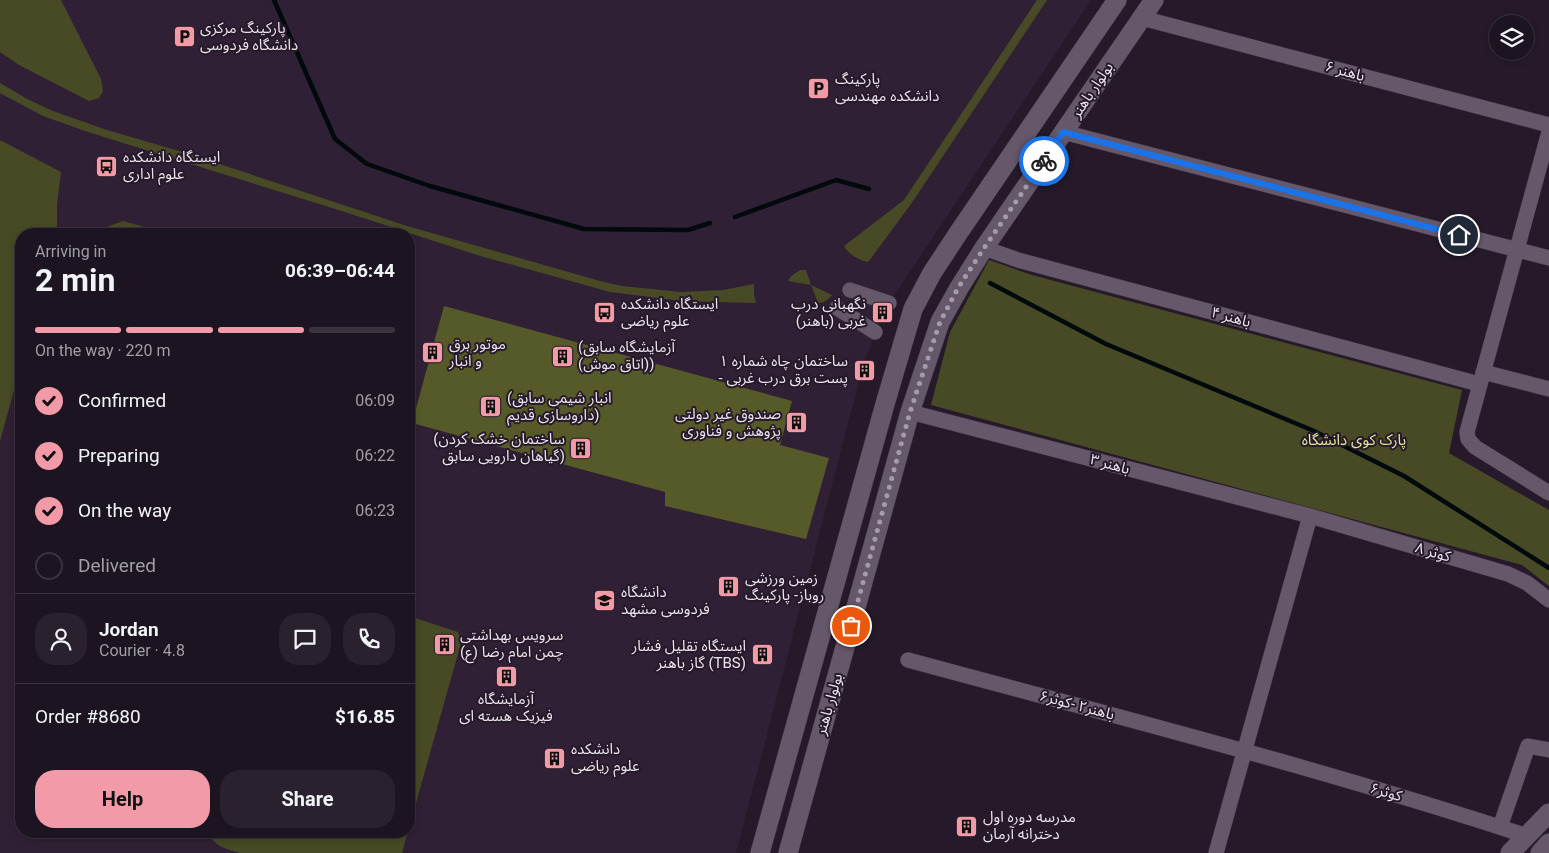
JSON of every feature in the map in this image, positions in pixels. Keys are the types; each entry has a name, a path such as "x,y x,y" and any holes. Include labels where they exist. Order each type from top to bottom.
{"street":[{"name":"بولوار باهنر","path":"760,853 913,309 932,273 959,232 1117,0"},
{"name":"بولوار باهنر","path":"788,853 910,412 940,322 958,288 984,248 1154,0"},
{"name":"باهنر ۶","path":"1142,18 1549,125"},
{"path":"1063,132 1549,258"},
{"path":"1549,132 1481,378 1468,432 1468,439 1475,447 1549,493"},
{"name":"باهنر ۴","path":"984,248 1028,263 1481,378 1549,389"},
{"path":"850,290 889,303"},
{"path":"837,308 875,332"},
{"name":"باهنر ۳","path":"910,412 1310,516"},
{"path":"1216,853 1310,516"},
{"name":"کوثر ۸","path":"1310,516 1508,574 1527,583 1549,600"},
{"name":"باهنر۲ -کوثر۶","path":"908,660 1245,750"},
{"path":"1500,827 1528,746 1549,750"},
{"name":"کوثر۶","path":"1245,750 1434,806 1527,836"},
{"path":"778,788 804,795"},
{"path":"1510,853 1549,813"},
{"path":"1540,853 1549,843"}],"shaded area":[{"name":"دانشگاه فردوسی مشهد","path":"0,0 1091,0 889,303 875,332 862,370 736,853 0,853"}],"green space":[{"path":"0,0 61,0 101,79 103,91 99,98 89,101 19,65 0,52"},
{"path":"1037,0 1047,0 911,204 869,261 864,261 851,254 844,246 904,200"},
{"path":"0,83 53,111 107,130 186,153 414,228 394,228 88,132 43,116 0,93"},
{"path":"0,140 61,172 57,204 57,228 15,228 15,387 0,441"},
{"path":"123,221 148,228 104,228"},
{"path":"415,228 622,286 681,292 723,290 754,284 756,303 682,301 610,292 477,255 415,235"},
{"name":"پارک کوی دانشگاه","path":"989,260 1032,275 1462,390 1449,453 1549,510 1549,586 1522,565 931,405 950,332"},
{"path":"800,270 806,270 811,285 788,281 791,276"},
{"path":"811,285 832,295 826,301 818,303"},
{"path":"444,306 792,401 780,445 829,458 806,539 665,506 665,492 415,424 415,412"},
{"path":"415,618 458,632 461,643 415,807"},
{"path":"211,838 406,838 402,853 240,853 229,850"}],"waterway":[{"path":"274,0 335,139 367,164 430,186 584,229 688,230 710,223"},
{"path":"735,217 836,180 869,189"},
{"path":"990,283 1106,344 1314,431 1404,476 1549,568"}],"way so far":[{"path":"851,626 910,412 940,322 958,288 1044,161"}],"place":[{"name":"پارکینگ مرکزی دانشگاه فردوسی","path":"184,37"},
{"name":"پارکینگ دانشکده مهندسی","path":"819,88"},
{"name":"ایستگاه دانشکده علوم اداری","path":"107,166"},
{"name":"ایستگاه دانشکده علوم ریاضی","path":"605,313"},
{"name":"نگهبانی درب غربی (باهنر)","path":"882,313"},
{"name":"موتور برق و انبار","path":"433,353"},
{"name":"(آزمایشگاه سابق (اتاق موش))","path":"562,356"},
{"name":"ساختمان چاه شماره ۱ - پست برق درب غربی","path":"864,370"},
{"name":"(انبار شیمی سابق داروسازی قدیم)","path":"491,407"},
{"name":"صندوق غیر دولتی پژوهش و فناوری","path":"797,423"},
{"name":"(ساختمان خشک کردن گیاهان دارویی سابق)","path":"581,448"},
{"name":"زمین ورزشی روباز- پارکینگ","path":"729,587"},
{"name":"دانشگاه فردوسی مشهد","path":"605,601"},
{"name":"سرویس بهداشتی چمن امام رضا (ع)","path":"444,644"},
{"name":"ایستگاه تقلیل فشار گاز باهنر (TBS)","path":"762,655"},
{"name":"آزمایشگاه فیزیک هسته ای","path":"506,676"},
{"name":"دانشکده علوم ریاضی","path":"555,758"},
{"name":"مدرسه دوره اول دخترانه آرمان","path":"967,826"}],"route":[{"path":"1044,161 1063,132 1459,235"}]}
